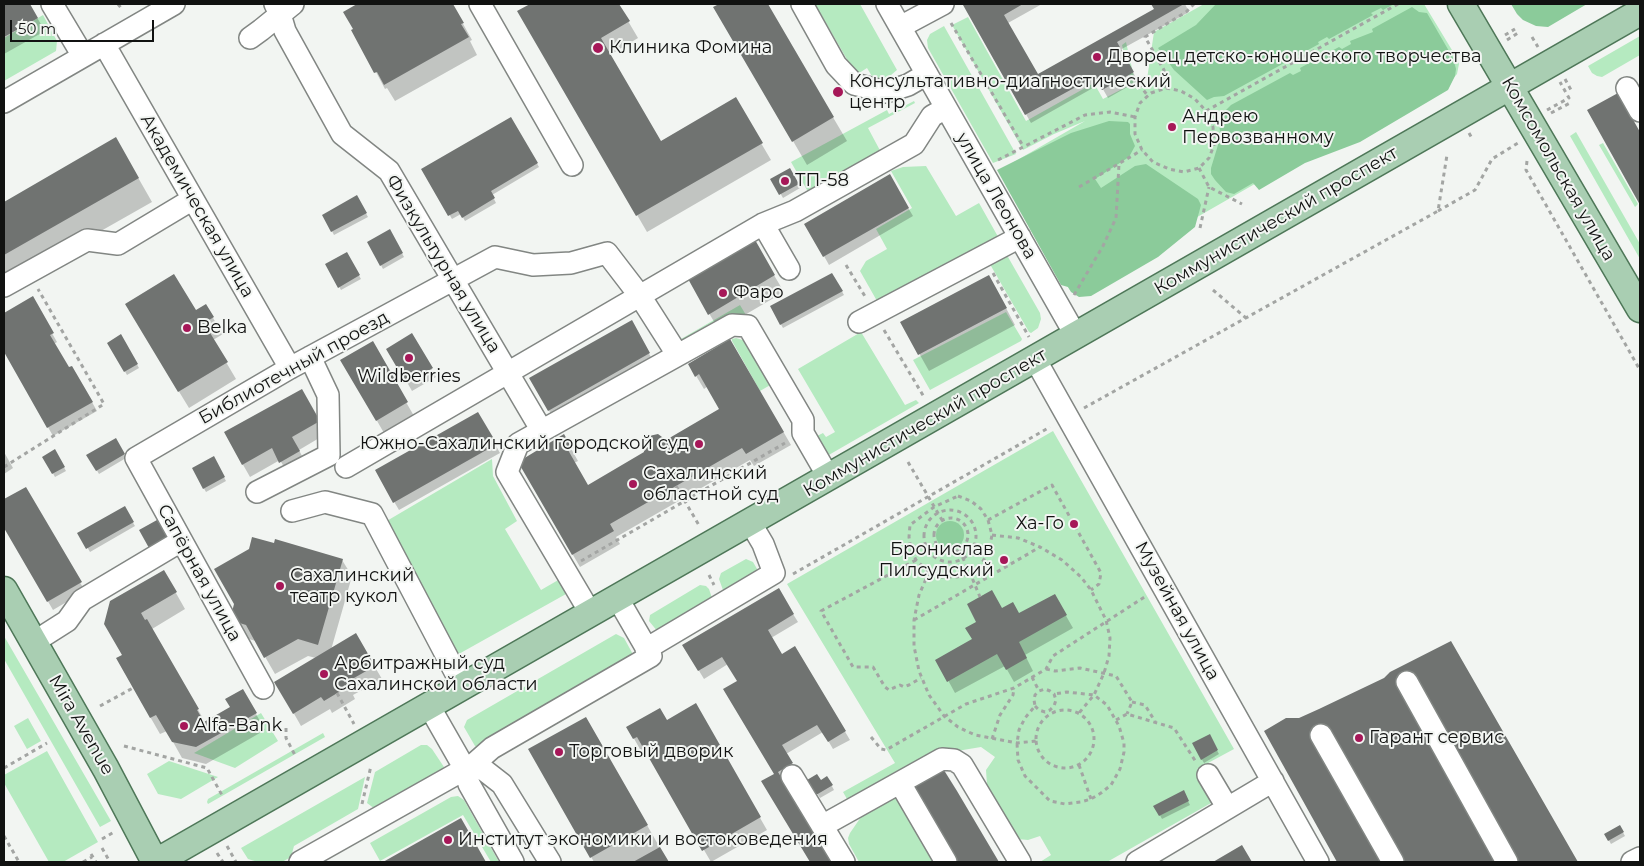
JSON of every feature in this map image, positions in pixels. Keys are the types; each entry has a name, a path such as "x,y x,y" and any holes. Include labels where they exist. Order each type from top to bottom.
{"main road":[{"name":"Комсомольская улица","path":"1461,4 1637,296"},
{"name":"Коммунистический проспект","path":"156,862 829,478 1032,349 1076,336 1640,12"},
{"name":"Mira Avenue","path":"4,590 106,769 156,862"}],"street":[{"path":"52,4 82,56"},
{"path":"4,102 174,4"},
{"path":"480,4 572,165"},
{"path":"802,4 836,65 854,84 886,92 908,85 927,74"},
{"name":"улица Леонова","path":"887,4 1076,336"},
{"path":"900,27 942,4"},
{"path":"250,38 282,7"},
{"name":"Физкультурная улица","path":"282,7 285,31 342,134 389,171 542,431"},
{"name":"Академическая улица","path":"104,44 290,368"},
{"path":"1627,88 1640,112"},
{"path":"346,467 764,224 795,211 914,144 932,116 946,108"},
{"path":"4,286 87,240 118,244 193,198"},
{"path":"764,224 789,269"},
{"path":"858,322 1020,237"},
{"name":"Библиотечный проезд","path":"136,458 290,368 495,257 533,265 571,264 614,251 640,296"},
{"path":"640,296 678,354"},
{"path":"591,614 507,472 518,444 732,325 748,326 803,420 803,433 829,478"},
{"name":"Музейная улица","path":"1032,349 1318,862"},
{"path":"257,492 329,455 328,395 310,357"},
{"name":"Сапёрная улица","path":"136,458 263,688"},
{"path":"292,511 325,502 372,514 463,687"},
{"path":"646,648 774,573 763,544 750,522"},
{"path":"34,642 67,621 82,600 181,541"},
{"path":"300,862 470,766 492,748 651,656 618,598"},
{"path":"1407,682 1507,862"},
{"path":"430,706 470,766 502,784 550,862"},
{"path":"1321,735 1393,862"},
{"path":"822,826 942,759 954,760 962,765 1020,862"},
{"path":"470,766 469,784 513,862"},
{"path":"1208,775 1227,807"},
{"path":"792,776 844,862"},
{"path":"1137,862 1272,781"},
{"path":"900,783 946,862"},
{"path":"1632,862 1640,858"}],"path":[{"path":"118,4 121,8"},
{"path":"942,4 1023,146"},
{"path":"1166,88 1164,70 1145,37 1186,12 1194,4"},
{"path":"1206,111 1398,4"},
{"path":"1134,78 1148,96"},
{"path":"1166,88 1181,90 1195,98 1206,111 1213,127 1214,145 1209,158 1198,168 1184,172 1168,169 1153,162 1142,150 1135,134 1135,117 1140,103 1148,96 1151,92 1166,88"},
{"path":"991,164 1085,115 1110,112 1135,117"},
{"path":"1084,408 1475,190 1492,159 1518,142"},
{"path":"1079,187 1142,150"},
{"path":"1438,211 1447,154"},
{"path":"1528,159 1526,170 1640,370"},
{"path":"1072,298 1103,246 1116,218 1118,164"},
{"path":"1198,168 1209,187 1242,204"},
{"path":"1200,228 1209,187"},
{"path":"983,256 1032,349"},
{"path":"4,467 104,404 28,273"},
{"path":"1213,290 1246,318"},
{"path":"788,577 1055,424"},
{"path":"565,570 803,433"},
{"path":"908,462 942,520"},
{"path":"988,520 1052,485 1101,573 1099,584 1091,590"},
{"path":"676,486 700,527"},
{"path":"958,496 971,501 981,509 988,520 992,535 989,550 982,563 970,573 956,577 942,577 929,572 916,560 911,549 910,525 934,507 958,496"},
{"path":"947,509 957,510 966,514 973,522 977,532 976,543 971,552 963,559 943,562 934,557 927,549 924,529 929,519 937,512 947,509"},
{"path":"955,518 966,526 967,540 959,550 946,552 936,544 933,538 937,524 942,520 955,518"},
{"path":"966,526 973,522"},
{"path":"992,535 1018,538 1040,547 1062,560 1081,577 1091,590 1106,620 1110,638 1109,656 1104,674 1094,695 1080,713"},
{"path":"927,549 936,544"},
{"path":"914,620 1040,547"},
{"path":"959,550 980,598"},
{"path":"916,560 821,612 853,667 873,667 884,687 889,690 900,685 904,687 922,678"},
{"path":"929,572 919,595 914,620 914,646 922,678 929,695 944,716 958,727 974,735 1017,743 1036,741"},
{"path":"871,737 881,749 886,750 966,704 1014,688 1046,669 1053,656 1106,620 1147,596"},
{"path":"1046,669 1055,671 1080,668 1116,676 1132,702 1146,705 1156,723"},
{"path":"1032,677 1039,691"},
{"path":"100,706 133,688"},
{"path":"992,739 1000,715 1013,695 1014,688"},
{"path":"1039,691 1035,695 1034,700 1035,706 1039,710 1051,712 1071,710 1080,713 1088,720 1093,729 1095,739 1090,754 1080,765 1068,769 1056,768 1046,762 1038,752 1037,730 1051,712 1056,700 1054,694 1050,691 1045,689 1039,691"},
{"path":"1035,706 1024,718 1019,730 1017,743 1018,760 1025,776 1050,801 1065,804 1090,799 1111,785 1120,769 1124,743 1120,726 1107,705 1094,695 1067,692 1054,694"},
{"path":"337,693 355,725"},
{"path":"1116,720 1127,714 1132,702"},
{"path":"1127,714 1174,728 1199,767 1208,775"},
{"path":"286,728 286,738 296,757"},
{"path":"4,768 47,743"},
{"path":"124,746 206,768 224,798"},
{"path":"1080,765 1090,799"},
{"path":"356,830 371,766"},
{"path":"102,839 116,830"},
{"path":"4,836 18,862"},
{"path":"102,848 110,862"},
{"path":"217,853 222,862"},
{"path":"82,862 92,855 96,862"}],"shaded area":[{"path":"815,4 860,4 897,70 876,83 867,68 856,75"},
{"path":"1204,4 1424,4 1455,55 1459,64 1457,74 1450,82 1260,181 1070,290 1053,266 1000,170 1085,121 1023,150 952,25 968,17 1026,121 1094,83 1103,99 1126,87 1129,76 1122,45 1126,42 1137,90 1146,86 1154,32"},
{"path":"1216,4 1394,4 1383,10 1381,8 1371,13 1373,15 1329,39 1327,37 1318,42 1319,44 1224,96 1207,100 1174,70 1158,48 1196,25"},
{"path":"1511,4 1587,4 1548,27 1536,26 1523,20"},
{"path":"1412,7 1419,12 1427,13 1453,58 1456,69 1455,76 1448,90 1360,142 1305,163 1259,190 1253,183 1234,194 1226,192 1211,174 1211,168 1220,131 1218,118 1231,105 1290,73 1293,75 1301,71 1300,68 1339,47 1342,49 1351,44 1350,41 1373,32 1372,29"},
{"path":"43,15 57,41 56,51 4,81 4,38"},
{"path":"944,26 1016,154 993,163 928,48 927,40 930,34"},
{"path":"1640,36 1640,55 1602,77 1592,73 1588,66"},
{"path":"914,101 915,103 868,128 883,156 811,197 791,162 887,110 889,114"},
{"path":"1109,121 1128,122 1135,146 1129,157 1095,179 1101,188 1135,166 1146,164 1198,199 1201,205 1195,227 1158,257 1091,296 1079,297 1071,292 1068,287 1061,285 997,170 1071,133"},
{"path":"1576,132 1640,244 1640,259 1570,136"},
{"path":"1603,143 1638,204 1635,207 1599,145"},
{"path":"926,166 956,216 979,203 1001,242 877,301 860,271 866,261 887,249 876,229 912,208 891,171 903,167"},
{"path":"1004,250 1040,313 1041,319 1038,328 1031,333 987,259"},
{"path":"740,305 749,320 679,351 674,343"},
{"path":"1006,312 1022,339 1021,341 930,390 913,360"},
{"path":"861,332 905,405 916,400 919,403 827,456 816,443 820,440 817,436 823,433 826,437 835,432 798,369"},
{"path":"736,338 746,341 772,384 760,391 732,341 732,339"},
{"path":"1053,431 1234,749 1197,769 1211,803 1107,862 1040,862 1051,855 1040,836 1028,840 1018,839 987,785 986,770 995,757 981,747 945,753 851,806 843,792 895,763 787,584"},
{"path":"492,459 493,476 517,521 505,529 541,590 560,579 566,594 457,655 385,522"},
{"path":"950,521 960,525 964,535 960,545 950,549 940,545 936,535 940,525"},
{"path":"746,559 753,562 760,574 723,590 719,579 721,573"},
{"path":"700,585 706,586 709,589 712,598 658,632 649,621 650,615"},
{"path":"616,634 624,638 635,658 479,749 475,746 464,727 467,720"},
{"path":"4,636 111,821 100,827 4,659"},
{"path":"261,713 278,741 235,768 194,753"},
{"path":"28,718 41,741 27,749 14,726"},
{"path":"323,733 325,737 208,804 208,799"},
{"path":"421,745 427,745 432,749 444,767 442,770 375,809 367,803 375,772"},
{"path":"47,751 98,842 63,862 49,862 4,783 4,775"},
{"path":"169,761 218,777 181,799 158,794 147,774"},
{"path":"365,777 358,809 294,846 291,857 282,862 258,862 248,859 241,848"},
{"path":"898,794 939,862 859,862 849,844 848,838 850,833 861,817 869,810"},
{"path":"458,796 464,800 499,862 491,862 463,815 380,861 370,843 451,797"}],"building":[{"path":"4,4 30,4 38,18 4,37"},
{"path":"357,4 453,4 464,23 461,24 469,37 384,85 377,72 374,73 343,12"},
{"path":"530,4 619,4 630,21 601,38 661,141 736,97 763,143 636,216 517,11"},
{"name":"Консультативно-диагностический центр","path":"719,4 768,4 834,117 792,142 713,7"},
{"name":"Дворец детско-юношеского творчества","path":"1023,4 1004,15 1038,74 1154,9 1151,4 1184,4 1117,42 1134,72 1102,90 1094,77 1025,115 963,5"},
{"path":"1618,93 1640,132 1640,205 1587,110"},
{"path":"511,117 538,163 491,191 495,198 462,218 458,211 448,216 421,169"},
{"path":"116,137 139,178 4,255 4,202"},
{"name":"ТП-58","path":"790,168 799,184 779,195 770,179"},
{"path":"890,174 909,208 823,257 804,224"},
{"path":"357,195 367,213 331,232 322,215"},
{"path":"390,229 403,253 380,266 367,242"},
{"path":"754,238 775,275 708,315 687,277"},
{"path":"347,252 360,275 338,288 325,264"},
{"path":"832,273 843,291 780,325 770,306"},
{"path":"174,274 196,310 206,304 214,317 204,323 228,362 178,392 125,304"},
{"path":"989,275 1007,308 918,355 900,322"},
{"path":"33,296 54,333 50,335 69,367 72,366 93,402 47,428 4,352 4,313"},
{"path":"632,320 650,353 548,411 529,378"},
{"name":"Wildberries","path":"412,333 433,368 406,383 386,349"},
{"path":"121,334 138,364 124,372 107,343"},
{"path":"730,339 784,432 746,454 742,448 610,524 614,531 572,555 518,462 564,434 572,448 568,450 588,485 644,452 643,443 649,436 658,434 666,440 719,409 699,374 695,377 688,364"},
{"path":"373,341 408,402 376,421 340,360"},
{"path":"302,389 320,421 292,437 300,451 279,463 272,448 242,465 224,432"},
{"path":"478,412 497,444 393,503 375,470"},
{"path":"116,438 125,454 96,471 86,455"},
{"path":"55,449 65,467 52,474 42,457"},
{"path":"214,456 225,477 203,489 192,468"},
{"path":"26,487 82,582 47,602 4,528 4,499"},
{"path":"125,506 134,522 86,549 77,533"},
{"path":"157,520 168,538 149,548 139,530"},
{"name":"Сахалинский театр кукол","path":"252,537 274,543 275,539 343,559 318,645 298,639 264,658 246,625 230,620 234,604 214,569 249,549"},
{"path":"164,570 177,592 141,613 145,620 147,619 199,709 197,710 204,722 230,707 225,699 243,689 257,713 196,747 172,742 156,715 150,718 116,658 122,655 104,624 110,601"},
{"path":"779,588 794,614 768,630 782,654 795,646 846,731 828,742 817,725 782,745 793,763 778,772 832,862 810,862 761,781 774,774 723,689 737,681 722,657 698,671 682,645"},
{"path":"992,590 1002,608 1013,602 1019,613 1055,594 1067,615 1019,642 1027,658 1006,670 997,654 947,682 935,660 972,639 965,628 976,622 967,604"},
{"name":"Арбитражный суд Сахалинской области","path":"356,633 375,666 347,682 349,686 324,701 321,697 293,714 274,682"},
{"path":"1451,641 1578,862 1337,862 1264,731 1286,718 1299,718 1384,678 1390,672"},
{"path":"696,703 761,817 702,851 637,737 633,739 626,727 660,708 667,720"},
{"path":"586,717 648,825 590,858 528,749"},
{"path":"1210,734 1218,750 1201,760 1192,743"},
{"path":"942,767 999,862 951,862 907,788"},
{"path":"817,774 821,780 827,776 833,785 816,795 807,780"},
{"path":"1184,790 1189,801 1159,816 1153,806"},
{"name":"Институт экономики и востоковедения","path":"461,818 486,862 383,862"},
{"path":"1620,825 1624,832 1608,841 1604,834"},
{"path":"1242,845 1252,862 1213,862"},
{"path":"660,847 669,862 633,862"}],"place":[{"name":"Клиника Фомина","path":"598,48"},
{"name":"Дворец детско-юношеского творчества","path":"1097,57"},
{"name":"Консультативно-диагностический центр","path":"838,92"},
{"name":"Андрею Первозванному","path":"1172,127"},
{"name":"ТП-58","path":"785,181"},
{"name":"Фаро","path":"723,293"},
{"name":"Belka","path":"187,328"},
{"name":"Wildberries","path":"409,358"},
{"name":"Южно-Сахалинский городской суд","path":"699,444"},
{"name":"Сахалинский областной суд","path":"633,484"},
{"name":"Ха-Го","path":"1074,524"},
{"name":"Бронислав Пилсудский","path":"1004,560"},
{"name":"Сахалинский театр кукол","path":"280,586"},
{"name":"Арбитражный суд Сахалинской области","path":"324,674"},
{"name":"Alfa-Bank","path":"184,726"},
{"name":"Гарант сервис","path":"1359,738"},
{"name":"Торговый дворик","path":"559,752"},
{"name":"Институт экономики и востоковедения","path":"448,840"}]}
